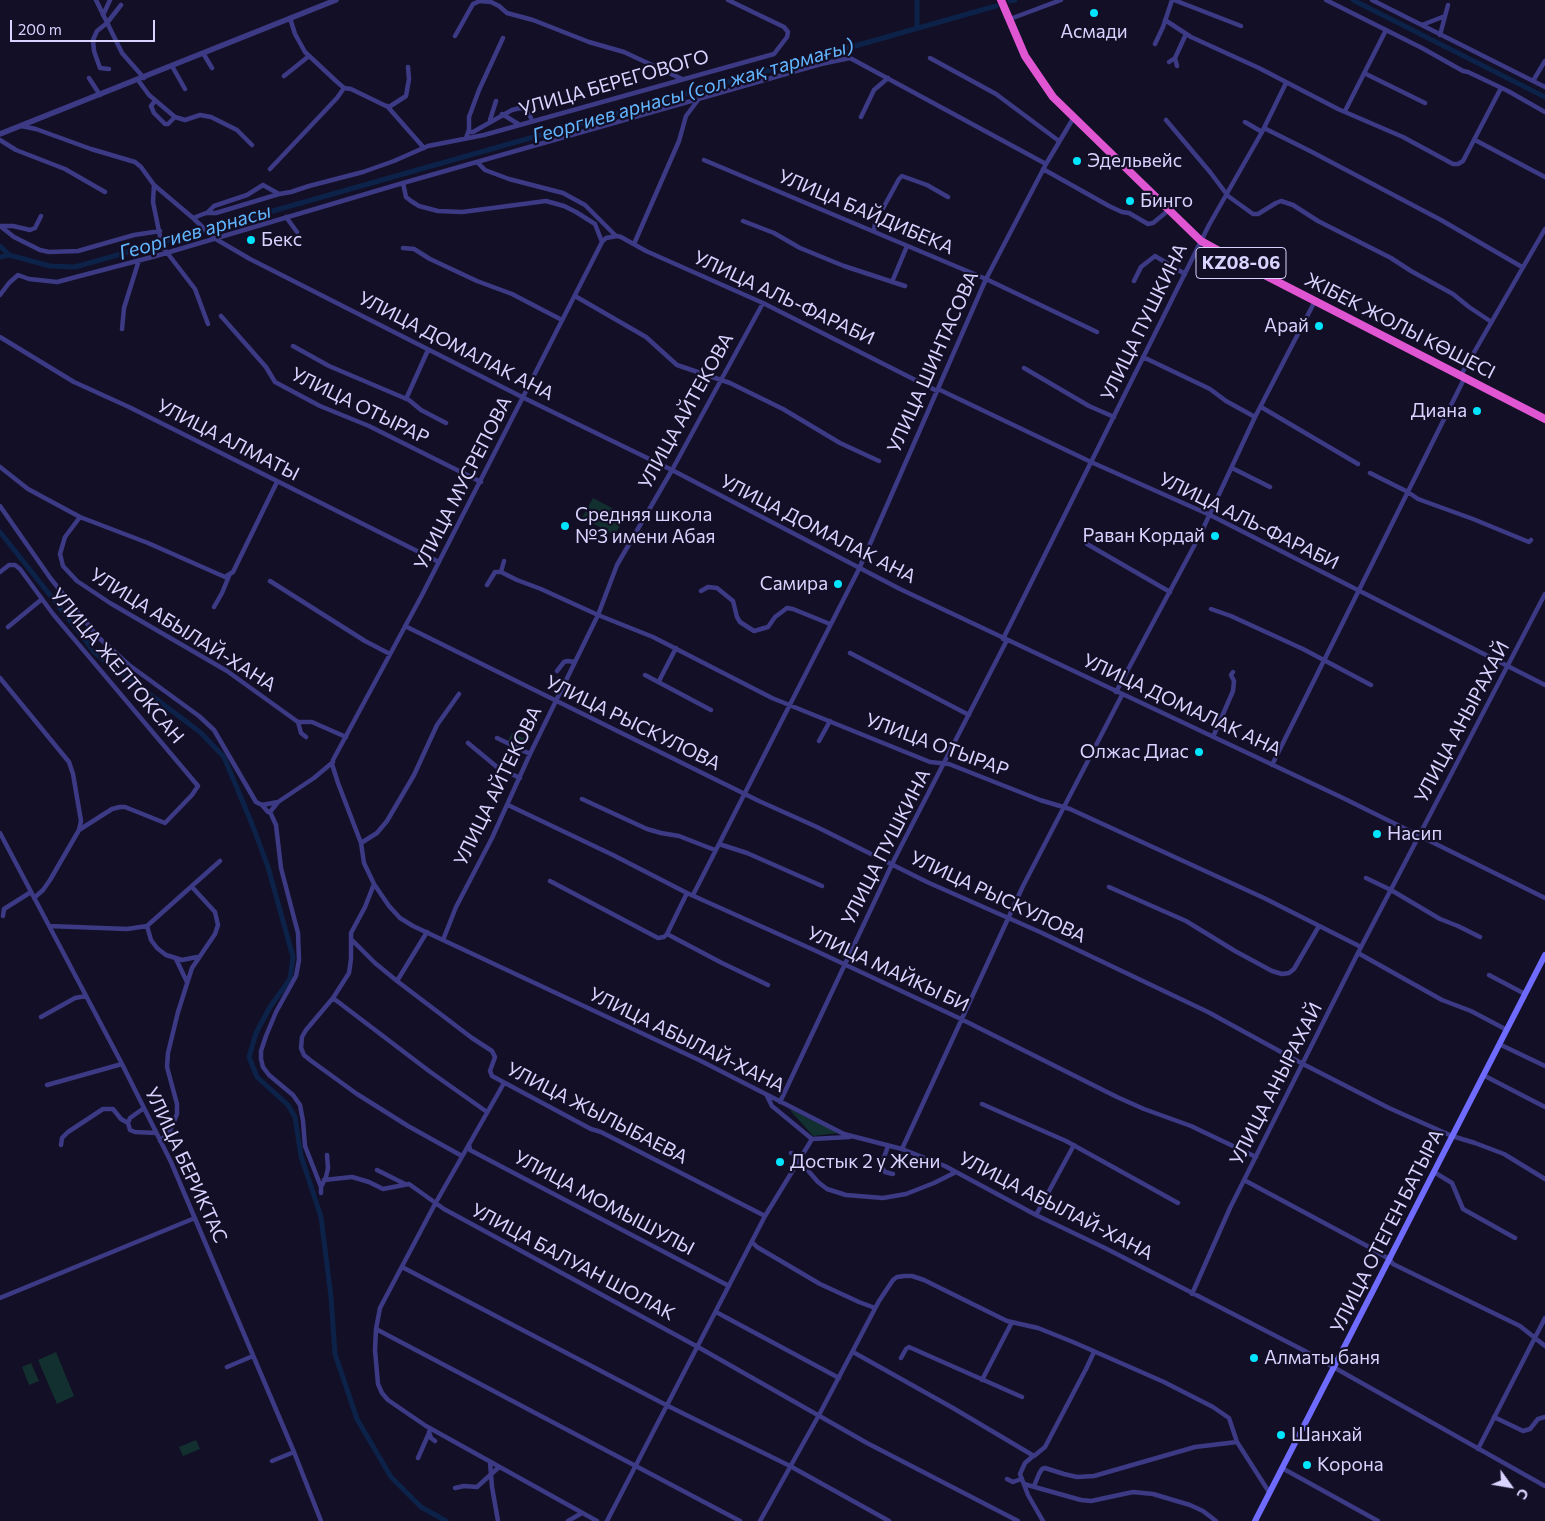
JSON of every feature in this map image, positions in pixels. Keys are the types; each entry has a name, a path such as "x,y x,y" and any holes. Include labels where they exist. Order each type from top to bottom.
{"highway":[{"name":"KZ08-06","path":"1001,0 1010,19"},
{"name":"ЖІБЕК ЖОЛЫ КӨШЕСІ","path":"1010,19 1025,56 1053,97 1201,241 1545,419"}],"main road":[{"name":"УЛИЦА ОТЕГЕН БАТЫРА","path":"1255,1521 1545,955"}],"street":[{"path":"96,0 122,53 155,101 175,117 185,120 200,115 211,117 237,130 252,145"},
{"path":"103,15 110,0"},
{"path":"0,134 336,0"},
{"name":"УЛИЦА БЕРЕГОВОГО","path":"206,213 216,213 331,179 363,172 424,148 532,122 769,56 779,49 787,37 788,32 784,27 728,0"},
{"path":"1010,19 1061,0"},
{"path":"1155,44 1173,0 1241,26"},
{"path":"1326,0 1545,112"},
{"path":"1372,0 1545,87"},
{"path":"455,36 473,4 480,1 491,2 507,13 533,20 589,42 624,52 682,80"},
{"path":"109,69 100,68 94,51 93,40 97,31 107,23 121,5"},
{"path":"1440,35 1448,5"},
{"path":"1422,26 1445,16"},
{"path":"290,18 301,45 309,56 344,88 351,89 388,106 424,148"},
{"path":"1165,20 1186,34 1403,137 1453,164 1463,161 1501,88"},
{"path":"1346,111 1386,30"},
{"path":"1169,62 1175,58 1186,34"},
{"path":"466,138 469,116 481,82 503,38"},
{"path":"203,53 212,68"},
{"path":"284,76 309,56"},
{"path":"0,295 18,275 29,279 57,282 140,260 212,236 478,163 821,64 850,58 1044,166 1109,206 1129,213 1148,224 1153,223 1169,210"},
{"path":"930,58 996,94 1059,141"},
{"path":"1175,58 1177,66"},
{"path":"1533,82 1545,61"},
{"path":"172,66 185,89"},
{"path":"388,106 406,96 409,79 408,67"},
{"path":"1364,73 1424,103"},
{"path":"89,78 100,95"},
{"path":"861,116 874,90 888,78"},
{"name":"УЛИЦА ПУШКИНА","path":"780,1102 892,864 969,715 1143,357 1226,193 1263,130 1286,83"},
{"path":"270,169 344,88"},
{"path":"406,96 411,101"},
{"path":"634,244 679,141 686,116 698,99"},
{"path":"155,101 151,106 154,113 165,124 168,124 175,117"},
{"path":"490,122 496,101"},
{"path":"468,132 473,132 502,114 520,108 530,113 532,122"},
{"path":"502,114 520,125"},
{"name":"УЛИЦА ШИНТАСОВА","path":"693,895 788,705 859,569 986,278 1044,166 1074,117"},
{"path":"1166,120 1228,196 1256,215 1282,201 1293,206 1318,221 1391,258 1453,294 1490,322"},
{"path":"1245,122 1377,186 1522,267"},
{"path":"21,126 36,129 91,149 135,162 154,185 193,218"},
{"path":"0,140 16,150 65,169 105,192"},
{"path":"1475,140 1545,177"},
{"name":"УЛИЦА БАЙДИБЕКА","path":"704,160 986,278 1097,332"},
{"name":"УЛИЦА АЛЬ-ФАРАБИ","path":"478,163 485,170 509,179 564,193 585,205 617,236 763,303 938,390 1210,516 1545,685"},
{"path":"874,231 875,223 902,176 927,185 948,196"},
{"name":"УЛИЦА БЕРЕГОВОГО","path":"193,218 206,213 214,206 247,195 262,183 279,194"},
{"path":"403,183 406,197 419,206 438,211 469,212 546,202 564,206 595,224 602,242 606,238 617,236"},
{"path":"154,185 153,202 162,246 168,251 195,289 208,324"},
{"path":"0,226 13,226 30,230 34,228 41,216"},
{"path":"286,217 297,232"},
{"name":"УЛИЦА ДОМАЛАК АНА","path":"193,218 212,236 250,259 428,350 672,470 859,569 1122,695 1272,764 1545,898"},
{"path":"743,221 774,233 800,248 844,266 905,286"},
{"path":"0,226 14,237 40,250 49,252 78,251 134,235 159,232"},
{"path":"1272,764 1359,592 1490,322 1545,229"},
{"name":"УЛИЦА МУСРЕПОВА","path":"346,737 481,482 602,242"},
{"path":"892,282 908,246"},
{"path":"404,248 414,249 477,281 512,294 562,320"},
{"path":"1134,281 1142,267 1155,256 1185,274"},
{"path":"122,329 124,308 140,260"},
{"path":"575,296 646,336 677,365 730,383 783,409 840,443 879,460"},
{"path":"1116,692 1210,516 1255,417 1314,301"},
{"name":"УЛИЦА АЙТЕКОВА","path":"443,940 462,894 508,805 530,754 598,615 617,565 672,470 763,303"},
{"name":"УЛИЦА ОТЫРАР","path":"221,316 266,367 275,382 320,406 369,426 481,482"},
{"name":"УЛИЦА АЛМАТЫ","path":"0,337 4,343 74,382 439,562"},
{"path":"293,346 328,366 406,399 421,410 446,423"},
{"path":"406,399 428,350"},
{"path":"1143,357 1210,389 1226,401 1255,417"},
{"name":"УЛИЦА ПУШКИНА","path":"1024,368 1089,406 1114,417"},
{"path":"1261,407 1358,464"},
{"path":"0,467 28,489 80,517 163,549 225,577 229,576"},
{"path":"1232,468 1270,487"},
{"path":"0,476 8,473"},
{"path":"1370,473 1423,501 1529,542 1530,540"},
{"path":"214,607 277,482"},
{"path":"0,505 52,579 98,638 129,665 200,716 214,730 256,802 270,812 276,825 282,868 298,933 299,960 296,976 276,1012 266,1036 261,1051 261,1059 263,1067 269,1075 293,1095 300,1105 304,1121 306,1146 321,1190 328,1168 327,1155"},
{"name":"УЛИЦА АБЫЛАЙ-ХАНА","path":"80,517 61,549 61,560 69,574 110,603 227,671 298,722 312,722 346,737"},
{"path":"1087,544 1170,592"},
{"path":"486,585 495,572 501,572 504,561"},
{"name":"УЛИЦА ЖЕЛТОКСАН","path":"0,572 9,565 15,565 198,786 164,823 120,807 79,830"},
{"name":"УЛИЦА ОТЫРАР","path":"501,572 676,648 753,689 788,705 930,762 940,764 945,762 1040,800 1064,807 1264,898 1361,947"},
{"path":"270,582 390,654"},
{"path":"700,591 708,587 717,588 733,601 740,622 754,631 768,627 775,617 787,608 830,624"},
{"name":"УЛИЦА АНЫРАХАЙ","path":"1192,1294 1244,1180 1361,947 1545,594"},
{"path":"8,627 42,599"},
{"path":"1211,609 1232,616 1371,685"},
{"name":"УЛИЦА РЫСКУЛОВА","path":"405,626 744,794 816,826 927,882 1009,918 1232,1024 1303,1064 1389,1108 1452,1136 1504,1154 1545,1179"},
{"path":"659,681 676,648"},
{"path":"850,653 969,715"},
{"path":"557,672 564,662 575,662"},
{"path":"1213,737 1233,691 1234,681 1231,675 1233,672"},
{"path":"645,675 711,710"},
{"path":"0,678 69,762 73,774 81,821 79,830 50,880 34,898"},
{"path":"360,843 376,833 387,821 414,775 437,725 459,694"},
{"path":"902,1149 1023,886 1122,695"},
{"path":"298,722 301,733 306,737"},
{"path":"820,741 830,722"},
{"path":"270,812 278,802 314,778 333,762 346,737"},
{"path":"497,738 530,754"},
{"path":"468,743 496,767 520,778"},
{"name":"УЛИЦА АБЫЛАЙ-ХАНА","path":"333,762 338,783 360,843 364,863 374,884 400,918 699,1060 851,1137 902,1149 925,1157 956,1172 1036,1215 1107,1249 1303,1350 1545,1486"},
{"path":"582,799 661,834 679,836 715,850"},
{"path":"262,805 278,802"},
{"name":"УЛИЦА МАЙКЫ БИ","path":"508,805 614,855 687,893 961,1019 1117,1097 1191,1126 1256,1157"},
{"name":"УЛИЦА БЕРИКТАС","path":"0,833 122,1064 160,1141 195,1218 294,1452 321,1521"},
{"path":"719,844 747,853 822,886"},
{"path":"49,926 128,929 147,926 220,861"},
{"path":"1366,878 1440,919 1480,937"},
{"path":"550,880 656,938 661,938 667,934 687,893"},
{"path":"374,884 365,908 351,932 349,973 333,998 306,1030 302,1037 301,1048 310,1060 379,1108 462,1156"},
{"path":"160,1141 170,1131 177,1114 177,1104 167,1067 168,1053 187,982 198,957 215,934 218,925 215,912 192,887"},
{"path":"1109,887 1186,921 1235,951 1272,971 1282,974 1289,973 1294,969 1319,926"},
{"path":"3,916 4,908 31,892"},
{"path":"147,926 151,940 157,948 176,959 190,960 198,957"},
{"path":"397,981 427,932"},
{"path":"667,934 768,985"},
{"name":"УЛИЦА ЖЫЛЫБАЕВА","path":"352,940 375,963 397,981 492,1052 495,1057 490,1073 504,1083 765,1216"},
{"path":"1358,953 1442,1000 1471,1011 1507,1030"},
{"path":"176,959 187,982"},
{"path":"1489,975 1525,994"},
{"path":"41,1018 75,998 86,996"},
{"path":"333,998 429,1071 487,1112"},
{"path":"1499,1044 1545,1066"},
{"path":"47,1085 122,1064"},
{"path":"1483,1075 1545,1107"},
{"path":"504,1083 435,1204 380,1308 376,1329 376,1374 382,1393 388,1400 428,1429 597,1521"},
{"path":"767,1096 772,1106 812,1139 851,1137"},
{"path":"982,1104 1074,1145 1178,1203"},
{"path":"144,1108 130,1118 128,1123 130,1130 156,1133"},
{"path":"60,1146 62,1138 103,1109 113,1109 121,1119 128,1123"},
{"path":"607,1521 765,1216 812,1139"},
{"name":"УЛИЦА МОМЫШУЛЫ","path":"469,1144 470,1150 477,1154 729,1286"},
{"path":"1036,1215 1074,1145"},
{"path":"888,1146 880,1166 886,1172 893,1174"},
{"path":"791,1153 801,1158 804,1166 827,1189 846,1195 883,1198 906,1194 934,1184 956,1172"},
{"name":"УЛИЦА БАЛУАН ШОЛАК","path":"378,1170 405,1184 409,1184 435,1204 698,1346 928,1476 1018,1521"},
{"path":"1434,1172 1452,1183 1461,1206 1467,1211 1515,1238"},
{"path":"324,1180 352,1177 383,1189 405,1184"},
{"path":"1244,1180 1389,1259 1393,1264 1520,1326 1545,1346"},
{"path":"0,1298 195,1218"},
{"path":"752,1242 757,1247 820,1284 875,1308"},
{"path":"402,1267 668,1406 790,1466 889,1521"},
{"path":"760,1521 839,1378 875,1308 893,1280 897,1277 912,1276 1012,1322 1038,1328 1164,1382 1213,1407 1228,1418 1237,1442 1269,1492"},
{"path":"716,1312 839,1378"},
{"path":"1478,1449 1545,1318"},
{"path":"982,1380 1012,1322"},
{"path":"376,1329 740,1521"},
{"path":"901,1358 909,1347 1022,1397"},
{"path":"853,1352 1032,1455"},
{"path":"1043,1521 1028,1495 1020,1474 1022,1468 1032,1455 1045,1447 1094,1352"},
{"path":"227,1367 253,1356"},
{"path":"1494,1417 1523,1431 1530,1429 1538,1419 1545,1417"},
{"path":"428,1429 436,1441"},
{"path":"418,1458 428,1429"},
{"path":"1034,1486 1042,1469 1045,1468 1078,1477 1094,1476 1124,1469 1195,1447 1237,1442"},
{"path":"272,1461 294,1452"},
{"path":"490,1462 498,1521"},
{"path":"455,1488 464,1486 477,1487 499,1467"},
{"path":"1282,1468 1378,1521"},
{"path":"1007,1479 1012,1482 1023,1482 1081,1500 1133,1492 1153,1494 1204,1511 1216,1521"},
{"path":"568,1521 582,1513"}],"green space":[{"path":"593,498 625,515 615,535 582,518"},
{"path":"512,733 528,740 523,748 508,741"},
{"path":"789,1109 839,1133 813,1136"},
{"path":"56,1352 74,1396 57,1404 38,1360"},
{"path":"31,1363 39,1381 29,1385 22,1367"},
{"path":"196,1440 200,1449 183,1456 179,1447"}],"waterway":[{"path":"917,0 917,28"},
{"name":"Георгиев арнасы","path":"1010,1 1015,0"},
{"name":"Георгиев арнасы","path":"1353,0 1545,97"},
{"name":"Георгиев арнасы (сол жақ тармағы)","path":"0,257 9,255 50,266 75,267 996,6"},
{"name":"Георгиев арнасы (сол жақ тармағы)","path":"0,246 9,255"},
{"path":"0,532 95,653 200,732 224,757 268,867 293,957 290,979 270,1007 256,1033 249,1057 257,1077 288,1105 295,1117 301,1156 321,1217 331,1297 335,1354 357,1419 391,1477 421,1507 446,1521"}],"place":[{"name":"Асмади","path":"1094,13"},
{"name":"Эдельвейс","path":"1077,161"},
{"name":"Бинго","path":"1130,201"},
{"name":"Бекс","path":"251,240"},
{"name":"Арай","path":"1319,326"},
{"name":"Диана","path":"1477,411"},
{"name":"Средняя школа №3 имени Абая","path":"565,526"},
{"name":"Раван Кордай","path":"1215,536"},
{"name":"Самира","path":"838,584"},
{"name":"Олжас Диас","path":"1199,752"},
{"name":"Насип","path":"1377,834"},
{"name":"Достык 2 у Жени","path":"780,1162"},
{"name":"Алматы баня","path":"1254,1358"},
{"name":"Шанхай","path":"1281,1435"},
{"name":"Корона","path":"1307,1465"}]}
